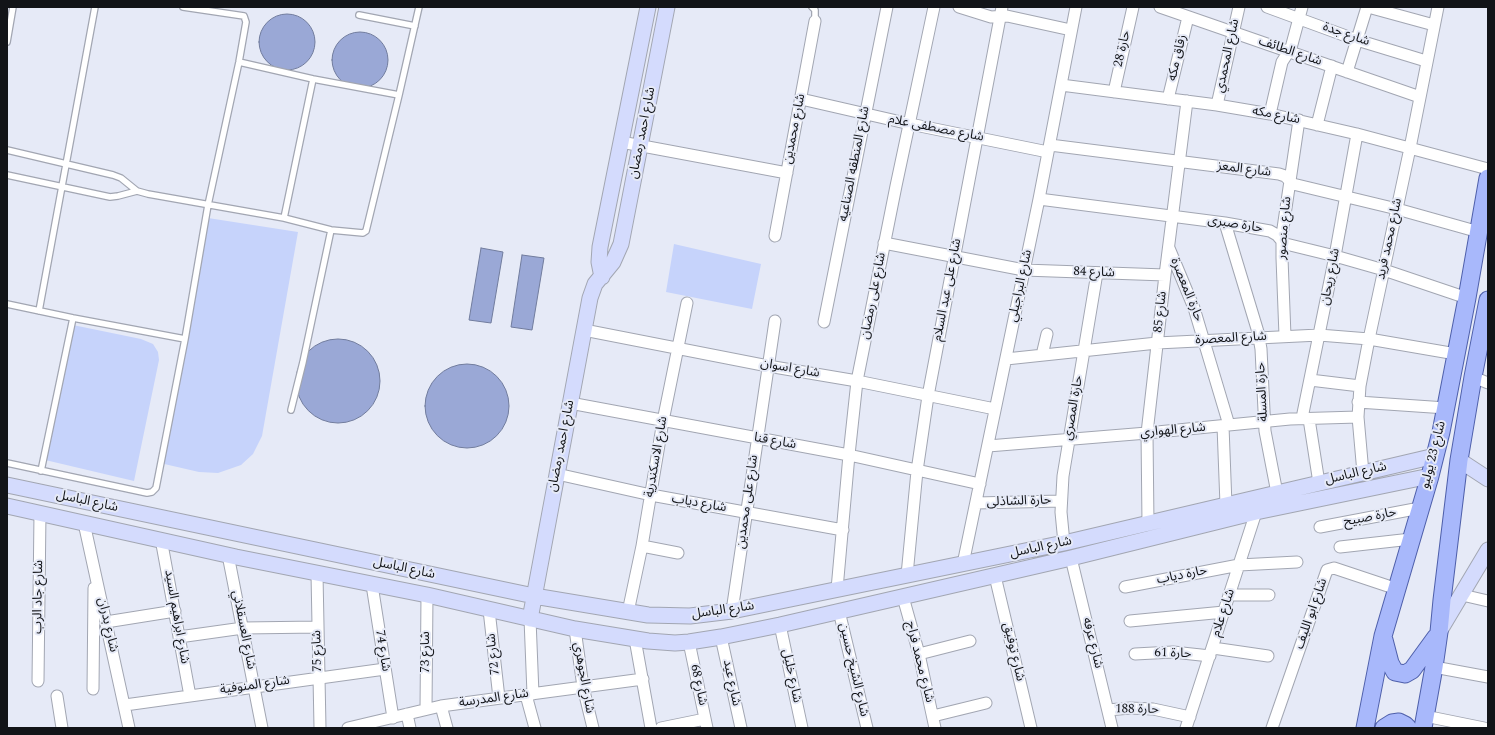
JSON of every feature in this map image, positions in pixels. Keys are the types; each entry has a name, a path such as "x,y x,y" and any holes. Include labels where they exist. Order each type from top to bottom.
{"main road":[{"name":"شارع احمد رمضان","path":"602,277 599,262 600,247 648,7"},
{"name":"شارع احمد رمضان","path":"530,619 591,293 595,284 614,262 619,248 667,7"},
{"name":"شارع 23 يوليو","path":"1365,728 1383,636 1430,476 1446,408 1488,178"},
{"name":"شارع 23 يوليو","path":"1424,722 1440,632 1442,600 1459,460 1480,380 1488,300"},
{"name":"شارع الباسل","path":"7,485 534,596 628,612 669,616 704,615 732,611 1064,543 1435,456"},
{"path":"1459,460 1488,479"},
{"name":"شارع الباسل","path":"7,506 232,556 427,595 574,629 662,642 689,642 780,625 1071,558 1256,512 1430,476"},
{"path":"232,556 240,534"},
{"path":"1383,636 1390,663 1395,672 1405,674 1412,670 1440,632 1488,550"},
{"path":"963,564 966,582"},
{"path":"1384,728 1392,723 1399,722 1408,728"}],"street":[{"name":"شارع المنطقه الصناعيه","path":"824,322 887,7"},
{"name":"شارع على رمضان","path":"837,589 857,381 884,243 934,7"},
{"path":"959,7 991,16 1002,11 1071,30"},
{"name":"شارع البراجيلي","path":"963,564 1039,199 1076,7"},
{"name":"حارة 28","path":"1114,92 1133,7"},
{"name":"شارع الطائف","path":"1160,7 1420,97"},
{"name":"شارع المحمدي","path":"1217,105 1239,7"},
{"name":"شارع جدة","path":"1267,7 1357,40 1426,61"},
{"path":"1270,114 1282,62 1292,48 1302,7"},
{"path":"1347,72 1368,7 1434,25"},
{"name":"شارع محمد فريد","path":"1362,473 1358,417 1360,386 1438,7"},
{"name":"شارع على عبد السلام","path":"906,575 917,471 928,396 1002,11"},
{"name":"زقاق مكه","path":"1168,99 1188,17"},
{"name":"شارع محمدين","path":"775,236 815,21"},
{"path":"1317,124 1332,66"},
{"name":"شارع مكه","path":"1061,85 1217,105 1270,114 1357,134 1488,169"},
{"name":"شارع مصطفى علام","path":"801,99 978,138 1049,148"},
{"name":"شارع 85","path":"1148,524 1147,434 1168,247 1187,101"},
{"name":"شارع منصور","path":"1285,336 1282,242 1299,120"},
{"name":"شارع ريحان","path":"1319,483 1305,418 1310,380 1335,256 1357,134"},
{"path":"621,142 787,173"},
{"name":"شارع المعز","path":"1049,148 1279,174 1285,176 1290,182 1297,185 1397,209 1479,232"},
{"name":"حارة صبرى","path":"1039,199 1225,223 1270,231 1277,235 1282,242 1286,244 1384,270 1467,298"},
{"name":"حارة المسلة","path":"1225,223 1259,338 1264,422 1277,493"},
{"name":"شارع 84","path":"884,243 1024,270 1165,275"},
{"name":"حارة المعصرة","path":"1168,247 1194,308 1204,340 1226,426 1226,505"},
{"name":"حارة المصري","path":"1064,543 1061,501 1063,476 1097,273"},
{"name":"شارع الاسكندرية","path":"628,612 642,546 663,421 687,303"},
{"name":"شارع على محمدين","path":"732,611 775,321"},
{"name":"شارع اسوان","path":"584,330 768,366 857,381 995,409"},
{"path":"1042,356 1047,334"},
{"name":"شارع المعصرة","path":"1006,359 1157,343 1319,335 1369,339 1456,354"},
{"path":"1310,380 1360,386"},
{"path":"1358,402 1446,408"},
{"name":"شارع قنا","path":"570,403 849,455 980,484"},
{"name":"شارع الهواري","path":"988,446 1147,434 1305,418 1358,417"},
{"name":"شارع دياب","path":"557,474 651,495 843,530"},
{"name":"شارع علام","path":"1186,728 1230,595 1260,497"},
{"name":"حارة الشاذلى","path":"976,503 1061,501"},
{"name":"حارة صبيح","path":"1320,527 1420,508"},
{"name":"شارع جاد الرب","path":"38,681 40,513"},
{"name":"شارع بدران","path":"84,523 125,705 128,728"},
{"name":"شارع ابراهيم السيد","path":"161,539 190,696"},
{"path":"1340,546 1411,539"},
{"path":"642,546 678,553"},
{"name":"شارع العسقلاني","path":"232,556 243,628 262,728"},
{"name":"شارع عرفه","path":"1071,558 1112,728"},
{"name":"حارة دياب","path":"1125,587 1239,565 1297,562"},
{"name":"شارع ابو الليف","path":"1272,728 1327,570 1334,568 1397,589"},
{"path":"93,689 94,570"},
{"name":"شارع 75","path":"317,574 320,728"},
{"name":"شارع توفيق","path":"994,576 1031,728"},
{"name":"شارع 74","path":"372,585 393,718"},
{"name":"شارع 73","path":"426,709 427,595"},
{"path":"1230,595 1269,595"},
{"path":"1462,595 1488,601"},
{"name":"شارع محمد فراج","path":"902,597 919,654 935,728"},
{"name":"شارع 72","path":"489,610 499,698"},
{"path":"106,622 175,611"},
{"name":"شارع الشيخ حسين","path":"839,611 867,728"},
{"path":"1130,621 1224,612"},
{"path":"530,619 530,694 535,728"},
{"name":"شارع خليل","path":"780,625 802,728"},
{"path":"180,637 243,628 318,627"},
{"name":"شارع الجوهري","path":"574,629 583,687 593,728"},
{"name":"شارع عيد","path":"721,637 741,728"},
{"path":"635,638 652,728"},
{"path":"919,654 970,641"},
{"name":"شارع 68","path":"689,642 706,723"},
{"name":"حارة 61","path":"1135,654 1211,652 1268,656"},
{"path":"1434,667 1488,677"},
{"name":"شارع المنوفية","path":"125,705 385,669"},
{"name":"شارع المدرسة","path":"348,728 441,706 642,679"},
{"path":"57,696 62,728"},
{"path":"932,716 986,703"},
{"path":"441,706 447,728"},
{"name":"حارة 188","path":"1108,710 1147,708 1190,717"},
{"path":"407,714 410,728"},
{"path":"1424,722 1484,728"},
{"path":"661,728 706,723"}],"lane":[{"path":"7,42 13,7"},
{"path":"39,311 95,7"},
{"path":"7,463 147,494 156,488 185,339 208,205 239,62 246,22 244,16 183,7"},
{"path":"7,175 110,197 137,191 284,218 331,230 360,234 366,231 419,7"},
{"path":"812,7 815,10 815,21"},
{"path":"359,15 415,26"},
{"path":"239,62 313,79 399,95"},
{"path":"284,218 313,79"},
{"path":"7,150 113,175 121,178 137,191"},
{"path":"290,410 303,362 331,230"},
{"path":"7,304 185,339"},
{"path":"41,471 73,318"}],"shaded area":[{"path":"282,14 292,14 307,22 313,31 315,42 313,53 307,62 292,70 282,70 271,65 264,58 259,47 259,37 264,26 271,19"},
{"path":"360,32 371,34 380,40 386,49 388,60 386,71 380,80 371,86 360,88 349,86 340,80 334,71 332,60 334,49 340,40 349,34"},
{"path":"208,218 298,232 262,436 253,454 241,465 218,473 199,472 160,463 202,223"},
{"path":"674,244 761,264 752,309 666,292"},
{"path":"481,248 503,252 491,323 469,320"},
{"path":"522,255 544,258 532,330 511,327"},
{"path":"68,324 141,339 153,344 158,352 159,360 134,481 41,459"},
{"path":"338,339 354,342 368,351 377,365 380,381 377,397 368,411 354,420 338,423 322,420 308,411 299,397 296,381 299,365 308,351 322,342"},
{"path":"467,364 483,367 497,376 506,390 509,406 506,422 497,436 483,445 467,448 451,445 437,436 428,422 425,406 428,390 437,376 451,367"}]}
